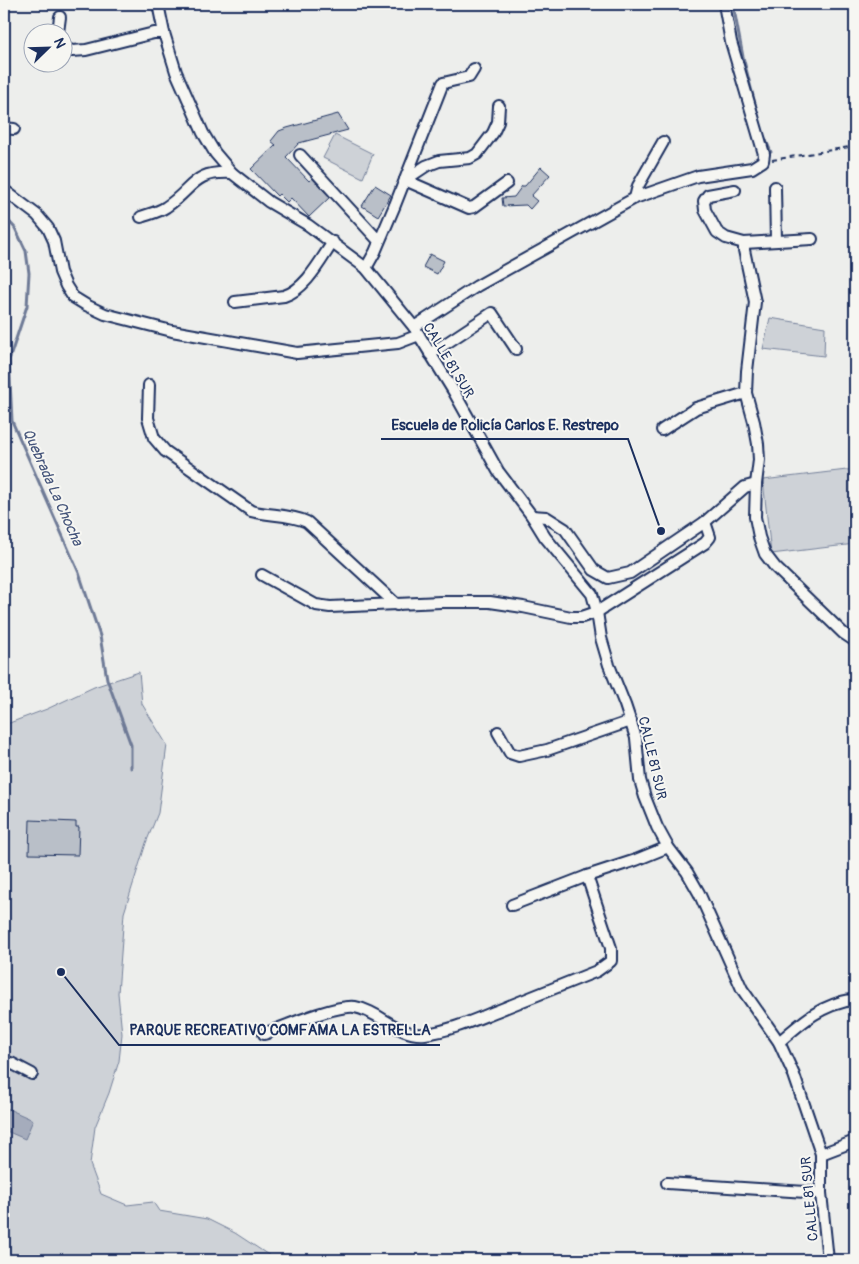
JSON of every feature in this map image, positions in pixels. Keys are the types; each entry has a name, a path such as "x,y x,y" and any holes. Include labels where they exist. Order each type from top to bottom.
{"street":[{"name":"CALLE 81 SUR","path":"158,4 164,33 176,72 203,133 215,153 232,173 269,202 333,242 366,268 416,331 498,471 532,516 545,537 588,588 595,602 601,638 636,738 640,780 657,827 699,893 742,989 779,1042 794,1075 821,1154 821,1193 828,1260"},
{"path":"4,190 37,214 48,228 54,240 60,272 73,297 105,314 172,331 297,353 398,343 477,286 635,198 698,176 752,168 763,161 764,154 731,42 724,4"},
{"path":"59,22 60,17"},
{"path":"72,51 86,50 154,33 164,33"},
{"path":"366,268 379,242 444,83 469,77 474,69"},
{"path":"404,180 426,166 439,161 470,158 478,154 493,133 498,122 499,106"},
{"path":"635,198 638,186 663,142"},
{"path":"300,155 379,242"},
{"path":"141,217 168,206 199,178 217,173 232,173"},
{"path":"404,180 470,208 507,183"},
{"path":"775,187 776,241"},
{"path":"735,190 708,195 704,201 705,210 717,232 726,238 744,243 812,239"},
{"path":"235,302 291,294 297,290 333,242"},
{"path":"744,243 755,302 746,393 758,444 759,460 755,517 758,537 765,554 775,567 836,627 855,641"},
{"path":"430,354 492,313 516,349"},
{"path":"150,385 148,418 154,438 165,451 251,510 264,514 298,518 307,522 397,605"},
{"path":"662,430 696,408 746,393"},
{"path":"532,516 546,517 565,529 594,570 608,578 630,572 705,522 745,487 756,484"},
{"path":"262,575 316,605 330,607 441,602 490,602 571,618 582,617 597,612 705,543 710,538 705,522"},
{"path":"498,732 510,753 519,756 564,746 631,721"},
{"path":"512,905 668,847"},
{"path":"264,1034 338,1008 352,1006 364,1009 412,1033 423,1034 441,1031 597,971 611,961 612,956 587,876"},
{"path":"779,1042 809,1016 832,1005 855,999"},
{"path":"11,1063 32,1074"},
{"path":"821,1154 855,1141"},
{"path":"667,1183 821,1193"}],"path":[{"path":"763,161 855,146"}],"shaded area":[{"path":"335,135 373,154 363,178 323,158"},
{"path":"770,318 825,327 824,356 763,349"},
{"path":"855,469 855,544 771,554 763,480"},
{"path":"139,672 142,704 167,745 158,813 146,843 124,913 118,993 122,1034 119,1061 109,1093 95,1127 90,1164 101,1194 127,1205 153,1202 159,1211 207,1219 235,1233 276,1260 4,1260 4,725 47,709 94,687"}],"water":[{"path":"4,1107 33,1120 25,1139 4,1130"}],"building":[{"path":"338,114 348,130 299,143 286,157 309,181 312,178 330,197 309,217 291,198 287,202 279,194 277,196 251,169 276,145 271,141 279,131"},
{"path":"541,167 550,175 531,196 537,201 530,209 526,205 503,206 502,198 514,197"},
{"path":"375,185 391,195 378,216 362,206"},
{"path":"430,254 444,261 437,274 423,267"},
{"path":"30,820 76,822 76,827 79,827 78,855 29,854"}],"waterway":[{"path":"733,4 743,57 761,127"},
{"path":"764,136 771,152"},
{"name":"Quebrada La Chocha","path":"4,216 15,228 26,251 29,273 27,306 9,360 12,421 79,573 100,636 107,679 131,745 131,768"}],"place":[{"name":"Escuela de Policía Carlos E. Restrepo","path":"661,531"},
{"name":"PARQUE RECREATIVO COMFAMA LA ESTRELLA","path":"61,972"}]}
